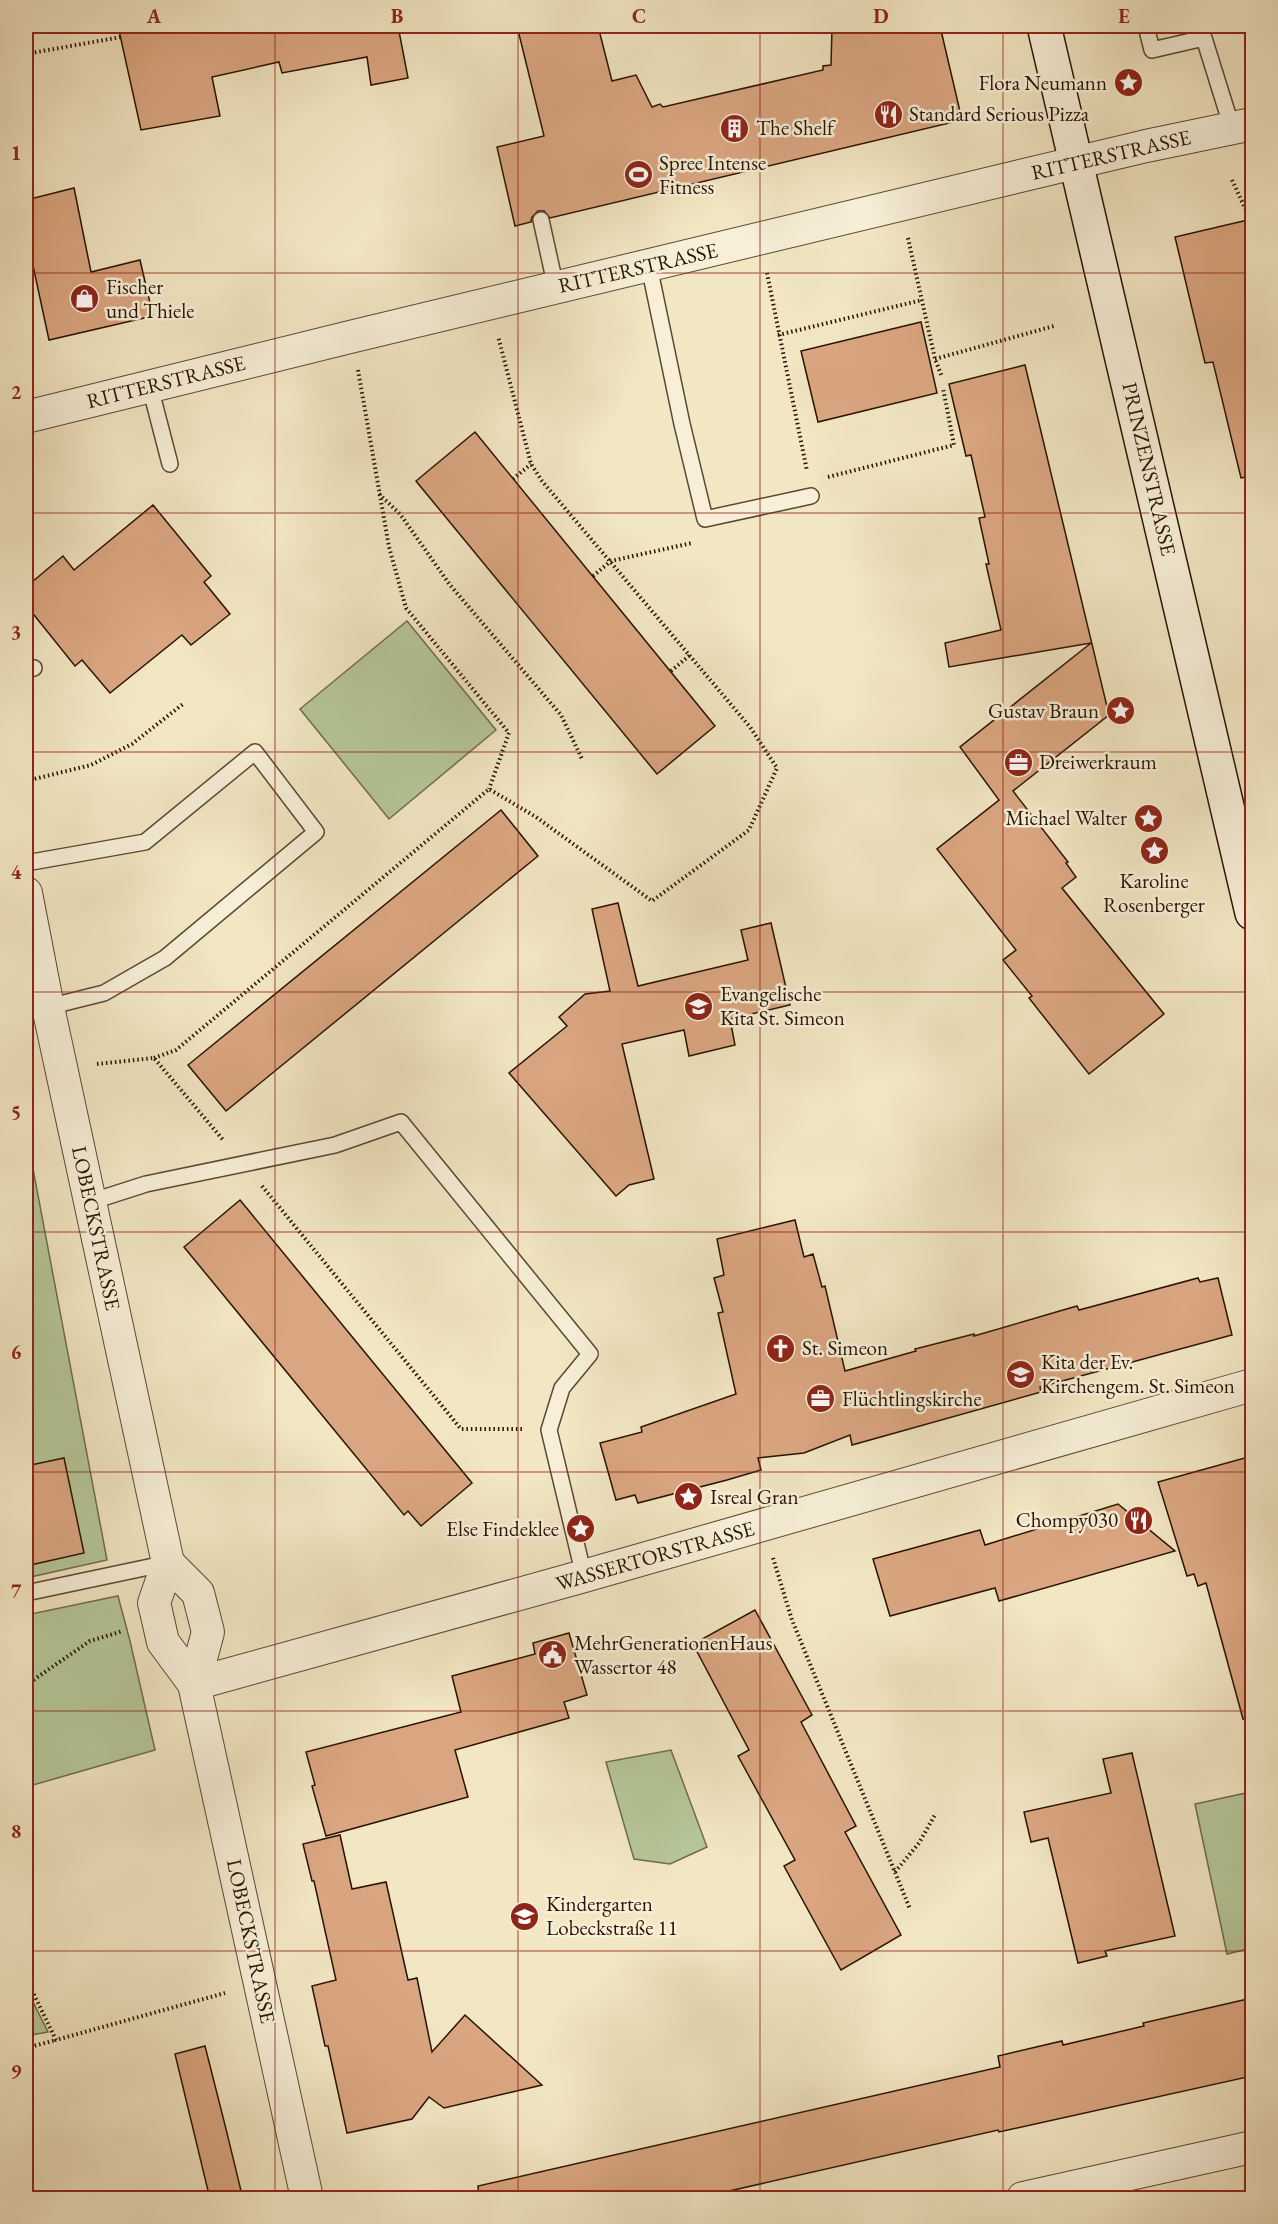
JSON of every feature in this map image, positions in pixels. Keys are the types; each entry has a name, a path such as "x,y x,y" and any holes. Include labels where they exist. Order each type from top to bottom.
{"main road":[{"name":"PRINZENSTRASSE","path":"1044,26 1078,163 1252,914"}],"street":[{"name":"RITTERSTRASSE","path":"26,417 490,303 1242,126"},
{"name":"LOBECKSTRASSE","path":"26,893 48,1007 168,1563 154,1603 163,1642 194,1684 307,2199"},
{"name":"WASSERTORSTRASSE","path":"194,1684 763,1526 1252,1385"},
{"name":"LOBECKSTRASSE","path":"168,1563 198,1593 206,1623 207,1632 194,1684"},
{"path":"1023,2199 1252,2147"}],"lane":[{"path":"1146,26 1152,50 1204,38 1242,126"},
{"path":"541,220 556,288"},
{"path":"649,266 682,424 705,519 811,488"},
{"path":"150,387 170,464"},
{"path":"26,863 145,842 255,753 316,832 165,958 104,993 48,1007"},
{"path":"90,1202 146,1184 335,1145 401,1122 590,1354 562,1388 549,1430 584,1576"},
{"path":"26,1593 168,1563"}],"path":[{"path":"26,54 121,37"},
{"path":"1232,180 1250,219"},
{"path":"900,206 935,359 942,377"},
{"path":"759,239 811,488 954,445 943,388"},
{"path":"778,335 922,300"},
{"path":"489,789 536,817 652,901 749,830 777,768 750,728 542,481 531,464 503,362 490,303"},
{"path":"935,359 1054,326"},
{"path":"61,1068 154,1058 176,1050 489,789 509,733 406,608 389,547 360,375 350,337"},
{"path":"513,479 531,464"},
{"path":"379,494 400,514 450,585 561,715 582,759"},
{"path":"593,576 611,561 701,541 715,517"},
{"path":"671,671 690,655"},
{"path":"26,781 91,765 132,744 183,704"},
{"path":"154,1058 461,1429 549,1430"},
{"path":"763,1526 792,1620 910,1909"},
{"path":"26,1685 90,1641 128,1630"},
{"path":"895,1873 919,1843 936,1813"},
{"path":"26,1978 56,2040"},
{"path":"26,2048 260,1983"},
{"path":"26,2058 32,2077"}],"green space":[{"path":"407,621 496,730 389,819 300,709"},
{"path":"26,1132 107,1560 26,1578"},
{"path":"118,1596 155,1750 26,1787 26,1615"},
{"path":"671,1750 707,1847 670,1864 634,1859 606,1762"},
{"path":"1246,1793 1252,1823 1252,1948 1227,1954 1195,1804"},
{"path":"26,1988 48,2032 26,2036"}],"building":[{"path":"118,26 398,26 408,78 371,85 367,57 282,73 279,62 212,77 220,116 141,130"},
{"name":"The Shelf","path":"517,26 598,26 612,81 636,75 652,107 660,104 663,107 823,70 823,66 831,65 832,28 940,26 962,120 550,218 544,211 538,211 532,217 531,222 515,226 497,147 544,136"},
{"path":"74,188 91,272 140,260 153,316 49,340 26,233 26,200"},
{"path":"1252,219 1252,476 1241,478 1213,362 1205,363 1175,237"},
{"path":"921,322 937,393 818,422 801,351"},
{"path":"1025,365 1109,715 1013,791 1068,862 1066,863 1076,877 1062,888 1164,1014 1089,1074 1029,998 1032,996 1003,960 1016,950 937,849 999,800 960,747 1091,643 949,667 945,643 1001,630 986,564 989,564 979,518 985,517 971,455 966,456 949,384"},
{"path":"475,432 715,726 657,774 416,481"},
{"path":"153,505 211,576 204,582 230,614 191,645 182,635 110,693 82,660 75,666 26,605 26,587 63,556 74,570"},
{"path":"501,810 538,856 226,1111 188,1065"},
{"path":"618,903 638,986 748,960 741,930 771,923 790,1005 730,1019 735,1045 689,1056 684,1030 622,1044 654,1179 629,1185 616,1196 509,1073 567,1026 559,1017 585,994 610,991 592,909"},
{"path":"240,1200 472,1483 421,1526 408,1511 404,1515 184,1247"},
{"path":"795,1220 804,1257 813,1254 822,1287 825,1286 845,1371 916,1351 915,1349 974,1334 974,1336 1077,1306 1079,1310 1198,1278 1200,1282 1218,1278 1232,1335 1040,1387 1041,1392 852,1445 850,1435 804,1453 758,1458 761,1470 727,1480 638,1503 635,1495 616,1500 600,1443 642,1432 641,1427 736,1394 718,1313 723,1312 714,1278 724,1275 717,1239"},
{"path":"1252,1456 1252,1717 1243,1719 1206,1583 1198,1586 1194,1574 1187,1576 1158,1482"},
{"path":"64,1458 84,1553 26,1566 26,1466"},
{"path":"1118,1504 1175,1551 999,1601 995,1588 890,1616 873,1559 980,1530 985,1545"},
{"path":"755,1610 812,1715 801,1722 856,1826 845,1832 901,1935 841,1970 784,1866 795,1860 738,1756 749,1750 693,1644"},
{"path":"569,1633 587,1695 564,1702 569,1718 455,1750 468,1797 326,1836 312,1786 315,1785 306,1752 461,1712 452,1676 535,1654 533,1643"},
{"path":"1132,1753 1175,1936 1105,1951 1107,1956 1078,1963 1048,1838 1031,1842 1024,1812 1111,1793 1103,1759"},
{"path":"340,1835 352,1889 386,1882 408,1980 417,1978 432,2052 465,2015 542,2085 444,2108 429,2097 412,2119 347,2133 312,1986 336,1980 314,1881 312,1881 303,1844"},
{"path":"1252,1998 1252,2076 999,2132 998,2130 694,2199 479,2199 478,2186 1000,2067 998,2056 1062,2041 1063,2045 1144,2026 1143,2023"},
{"path":"205,2046 243,2199 210,2199 175,2054"}],"place":[{"name":"Flora Neumann","path":"1128,83"},
{"name":"Standard Serious Pizza","path":"888,114"},
{"name":"The Shelf","path":"735,128"},
{"name":"Spree Intense Fitness","path":"638,175"},
{"name":"Fischer und Thiele","path":"85,299"},
{"name":"Gustav Braun","path":"1120,711"},
{"name":"Dreiwerkraum","path":"1018,762"},
{"name":"Michael Walter","path":"1148,818"},
{"name":"Karoline Rosenberger","path":"1154,850"},
{"name":"Evangelische Kita St. Simeon","path":"699,1006"},
{"name":"St. Simeon","path":"781,1348"},
{"name":"Kita der Ev. Kirchengem. St. Simeon","path":"1020,1374"},
{"name":"Flüchtlingskirche","path":"821,1399"},
{"name":"Isreal Gran","path":"689,1497"},
{"name":"Chompy030","path":"1139,1520"},
{"name":"Else Findeklee","path":"580,1529"},
{"name":"MehrGenerationenHaus Wassertor 48","path":"553,1655"},
{"name":"Kindergarten Lobeckstraße 11","path":"525,1916"}]}
